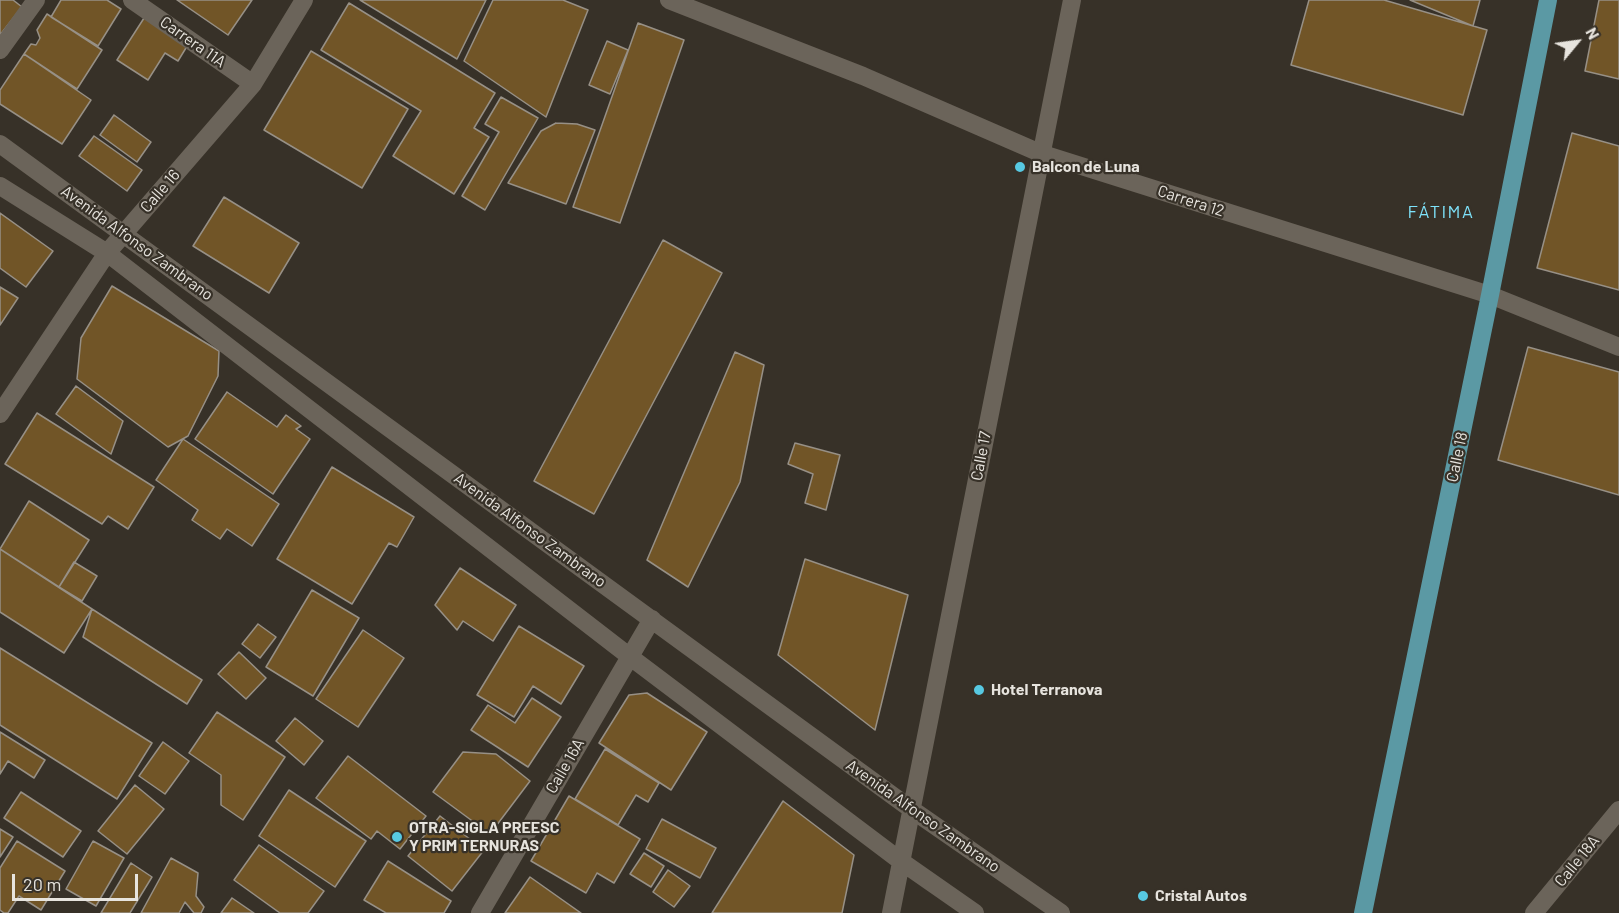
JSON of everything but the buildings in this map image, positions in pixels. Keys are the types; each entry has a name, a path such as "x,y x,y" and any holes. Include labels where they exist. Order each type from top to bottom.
{"main road":[{"name":"Calle 18","path":"1363,913 1548,0"}],"street":[{"path":"0,50 36,0"},
{"name":"Carrera 11A","path":"132,0 253,84"},
{"name":"Calle 16","path":"0,414 107,253 253,84 304,0"},
{"name":"Carrera 12","path":"669,0 863,76 1040,153 1490,295 1619,346"},
{"name":"Calle 17","path":"891,913 1072,0"},
{"name":"Avenida Alfonso Zambrano","path":"0,144 124,232 911,809 1061,913"},
{"name":"Avenida Alfonso Zambrano","path":"0,186 107,253 629,656 902,862 975,913"},
{"name":"Calle 16A","path":"480,913 652,619"},
{"name":"Calle 18A","path":"1534,913 1619,810"}],"place":[{"name":"Balcon de Luna","path":"1020,167"},
{"name":"Hotel Terranova","path":"979,690"},
{"name":"OTRA-SIGLA PREESC Y PRIM TERNURAS","path":"397,837"},
{"name":"Cristal Autos","path":"1143,896"}],"district":[{"name":"FÁTIMA","path":"1441,212"}]}
